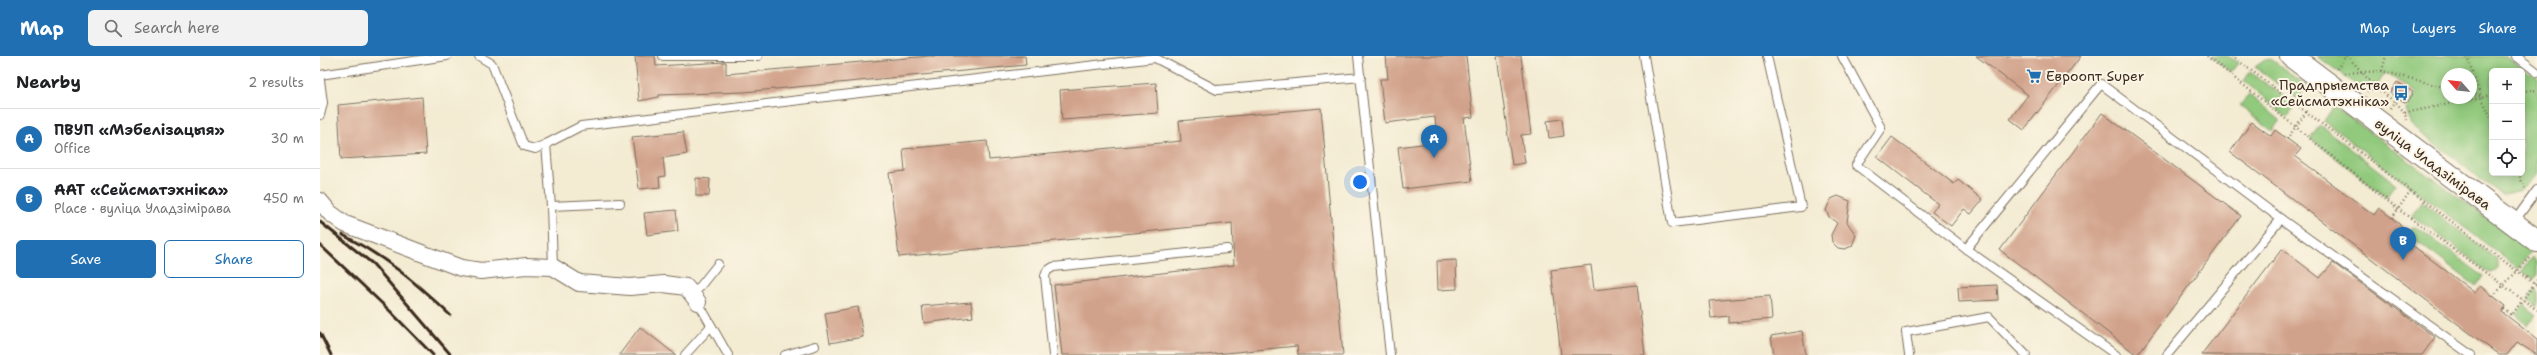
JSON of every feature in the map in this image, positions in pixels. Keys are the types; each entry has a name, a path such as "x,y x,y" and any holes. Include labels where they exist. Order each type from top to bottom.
{"main road":[{"name":"вуліца Уладзімірава","path":"2291,56 2512,224 2535,248"}],"street":[{"path":"320,201 330,214 345,224 461,268 481,271 526,266 553,267 579,283 630,287 664,284 686,287 694,297"}],"lane":[{"path":"320,75 447,56"},
{"path":"479,56 492,64 524,146 535,149 581,126 1155,58 1217,90 1361,77"},
{"path":"663,56 758,56"},
{"path":"1358,56 1390,355"},
{"path":"1644,56 1672,222 1801,207 1767,56"},
{"path":"1842,56 1881,128 1856,165 1966,249 2116,355"},
{"path":"2516,56 2537,72"},
{"path":"320,80 323,103 320,115"},
{"path":"1966,249 2101,84 2281,219 2471,355"},
{"path":"546,144 551,206 553,267"},
{"path":"2512,224 2537,190"},
{"path":"551,206 620,203"},
{"path":"2167,355 2281,219"},
{"path":"1053,355 1045,276 1047,271 1053,267 1227,249"},
{"path":"718,264 698,289 694,297 728,355"},
{"path":"1909,355 1906,332 1989,317 2026,355"},
{"path":"685,355 712,326"},
{"path":"785,355 815,346"}],"path":[{"path":"2207,56 2398,210 2537,310"},
{"path":"2232,56 2307,111 2537,286"},
{"path":"2441,86 2382,71 2364,72 2334,73 2346,56 2364,72 2377,88 2395,100 2405,113 2489,96"},
{"path":"2382,71 2386,56"},
{"path":"2467,56 2481,97 2489,113"},
{"path":"2525,92 2537,90"},
{"path":"2477,96 2481,97"},
{"path":"2287,139 2307,111"},
{"path":"2520,176 2526,188 2521,192"},
{"path":"2392,218 2411,190"},
{"path":"2494,296 2517,272 2535,248"},
{"path":"2504,309 2512,315 2537,280"}],"green space":[{"path":"2210,56 2228,56 2238,63 2231,72"},
{"path":"2317,56 2507,56 2523,68 2489,68 2489,176 2525,176 2525,70 2537,79 2537,173 2530,182 2522,188 2513,193 2502,195 2412,126 2406,110 2417,92 2385,73 2378,84 2362,89"},
{"path":"2271,59 2307,86 2298,99 2255,67 2265,60"},
{"path":"2250,72 2295,105 2287,117 2244,81"},
{"path":"2249,95 2280,120 2272,131 2240,105"},
{"path":"2334,106 2532,251 2518,268 2324,121"},
{"path":"2320,125 2396,184 2386,197 2310,138"},
{"path":"2422,202 2498,261 2498,269 2491,272 2486,270 2412,215"},
{"path":"2414,225 2483,276 2476,286 2407,234"},
{"path":"2533,257 2537,264 2537,276 2534,279 2521,270"},
{"path":"2535,289 2537,291 2537,307 2528,299"},
{"path":"2524,305 2537,315 2528,325 2516,315"}],"building":[{"path":"635,56 655,56 656,66 726,62 726,74 929,56 1025,56 1026,65 744,92 659,95 659,97 639,101"},
{"path":"1386,56 1466,56 1473,117 1464,118 1472,181 1403,189 1398,147 1437,142 1435,117 1385,123 1380,79 1388,79"},
{"path":"1497,56 1521,56 1531,134 1521,135 1525,163 1512,165"},
{"name":"Евроопт Super","path":"1976,56 2081,56 2024,130 2010,119 2028,95"},
{"path":"2397,82 2413,92 2406,103 2390,93"},
{"path":"1156,83 1158,113 1062,120 1060,90"},
{"path":"422,97 426,154 341,159 338,105"},
{"path":"1321,108 1343,355 1298,355 1297,346 1205,355 1062,355 1054,285 1234,265 1232,223 899,257 889,173 905,171 903,149 987,141 989,160 1181,141 1179,121"},
{"path":"2102,113 2241,216 2137,355 2000,250"},
{"path":"1562,119 1564,136 1549,138 1547,121"},
{"path":"2252,122 2271,136 2275,130 2301,149 2295,156 2374,215 2379,208 2404,228 2399,235 2475,293 2480,286 2506,306 2502,312 2537,339 2537,355 2517,342 2507,355 2499,355 2230,152"},
{"path":"683,132 687,154 663,158 665,176 659,177 660,187 639,189 632,137"},
{"path":"1892,137 1954,184 1958,180 1983,200 1971,214 1964,209 1951,226 1932,212 1938,204 1877,157"},
{"path":"696,178 710,179 709,196 696,196"},
{"path":"1838,196 1850,201 1847,222 1856,235 1852,246 1845,249 1838,248 1832,242 1831,235 1837,223 1829,217 1826,210 1831,199"},
{"path":"676,210 678,231 647,235 644,213"},
{"path":"2282,249 2320,278 2333,263 2435,337 2422,355 2201,355"},
{"path":"1456,260 1457,289 1438,290 1437,261"},
{"path":"1591,265 1594,290 1637,285 1645,355 1561,355 1551,270"},
{"path":"1997,285 1998,300 1959,302 1958,287"},
{"path":"1770,296 1772,319 1729,323 1729,316 1711,318 1709,301"},
{"path":"971,302 973,317 924,323 922,306"},
{"path":"858,307 863,337 830,343 825,313"},
{"path":"640,327 676,355 619,355"},
{"path":"1802,331 1806,355 1774,355 1771,336"}],"railway":[{"path":"320,222 373,264 451,355"},
{"path":"343,235 387,261 424,291 450,315"},
{"path":"320,245 390,311 433,355"},
{"path":"320,333 331,355"}],"place":[{"name":"Евроопт Super","path":"2034,76"},
{"name":"Прадпрыемства «Сейсматэхніка»","path":"2401,93"},
{"name":"ПВУП «Мэбелізацыя»","path":"1434,158"},
{"name":"ААТ «Сейсматэхніка»","path":"2403,260"}]}
